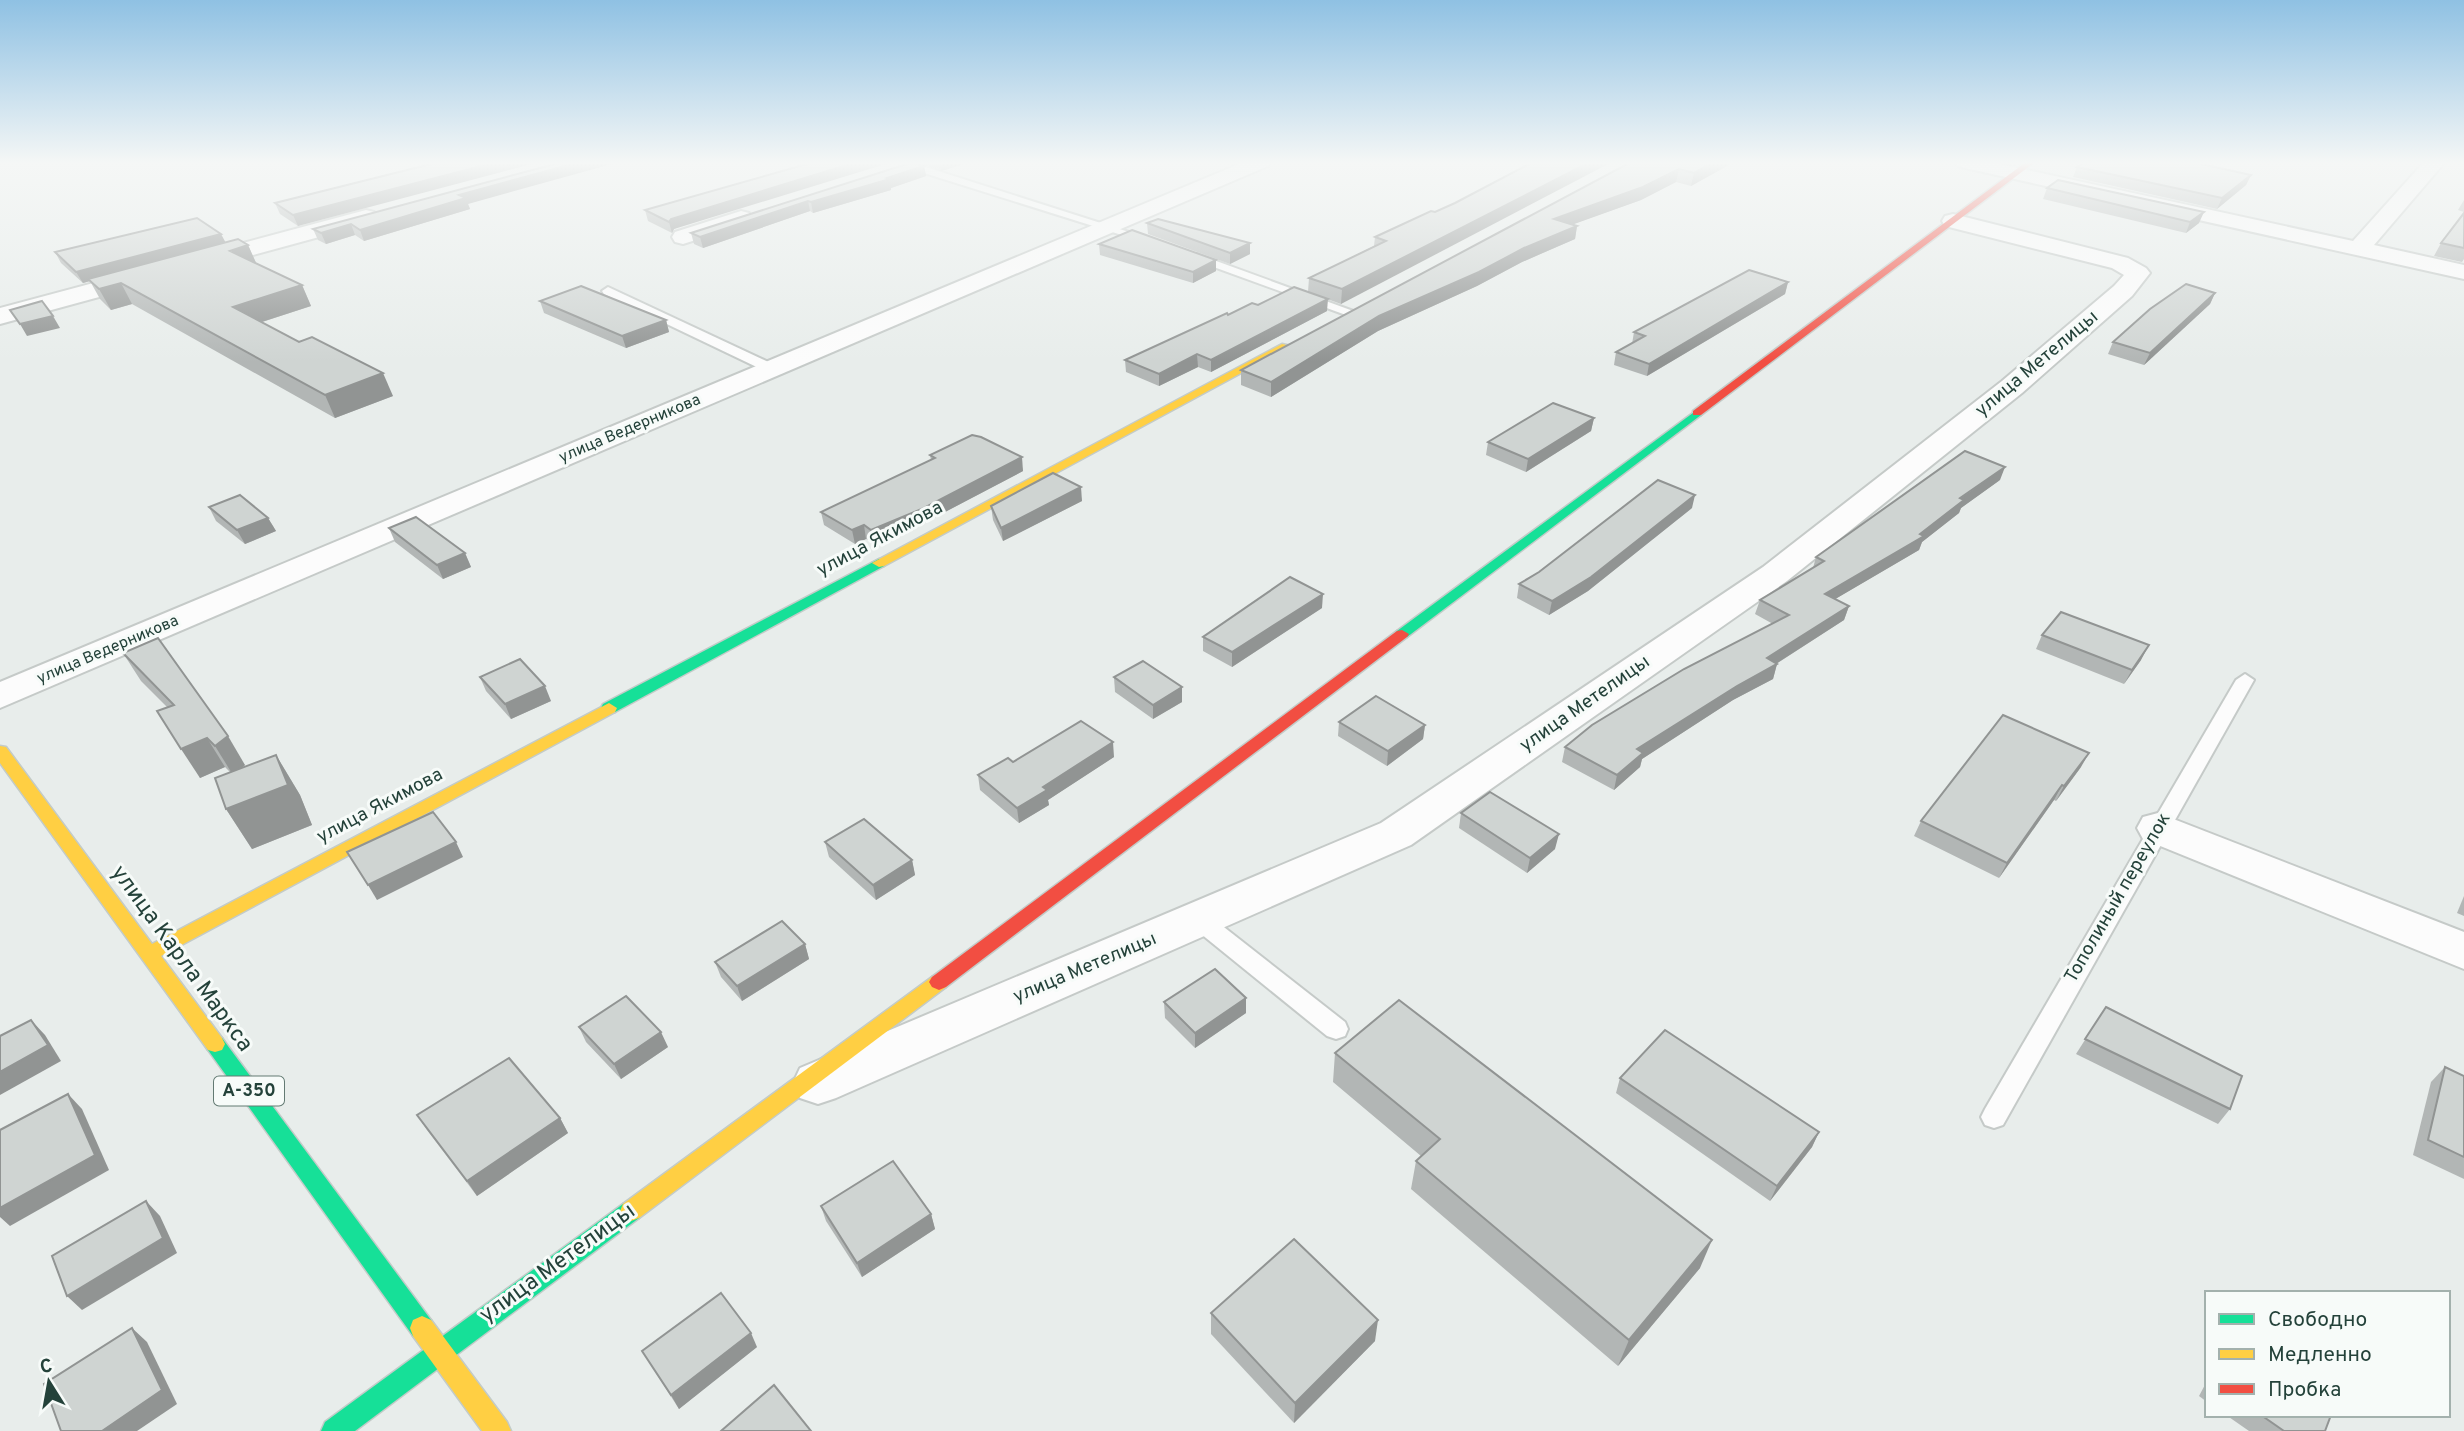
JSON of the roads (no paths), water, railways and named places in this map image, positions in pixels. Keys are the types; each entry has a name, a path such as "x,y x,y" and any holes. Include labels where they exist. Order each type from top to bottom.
{"main road":[{"name":"улица Метелицы","path":"334,1431 1943,229"},
{"path":"1325,325 1356,309"},
{"name":"улица Якимова","path":"149,954 1301,338"},
{"name":"улица Карла Маркса","path":"0,751 498,1431"}],"street":[{"path":"0,316 322,229"},
{"path":"683,237 708,229"},
{"name":"улица Ведерникова","path":"0,696 1101,229"},
{"name":"улица Метелицы","path":"784,1097 1396,834 1775,574 2012,387 2123,291 2138,273 2120,263 1984,229"},
{"path":"2308,229 2366,242 2464,257"},
{"path":"2366,242 2377,229"},
{"path":"2366,242 2464,272"},
{"path":"2158,828 2464,951"}],"lane":[{"path":"1116,229 1159,244"},
{"path":"1185,253 1356,309"},
{"path":"608,291 772,369"},
{"name":"Тополиный переулок","path":"1994,1117 2245,680"},
{"path":"1198,919 1336,1029"}]}
